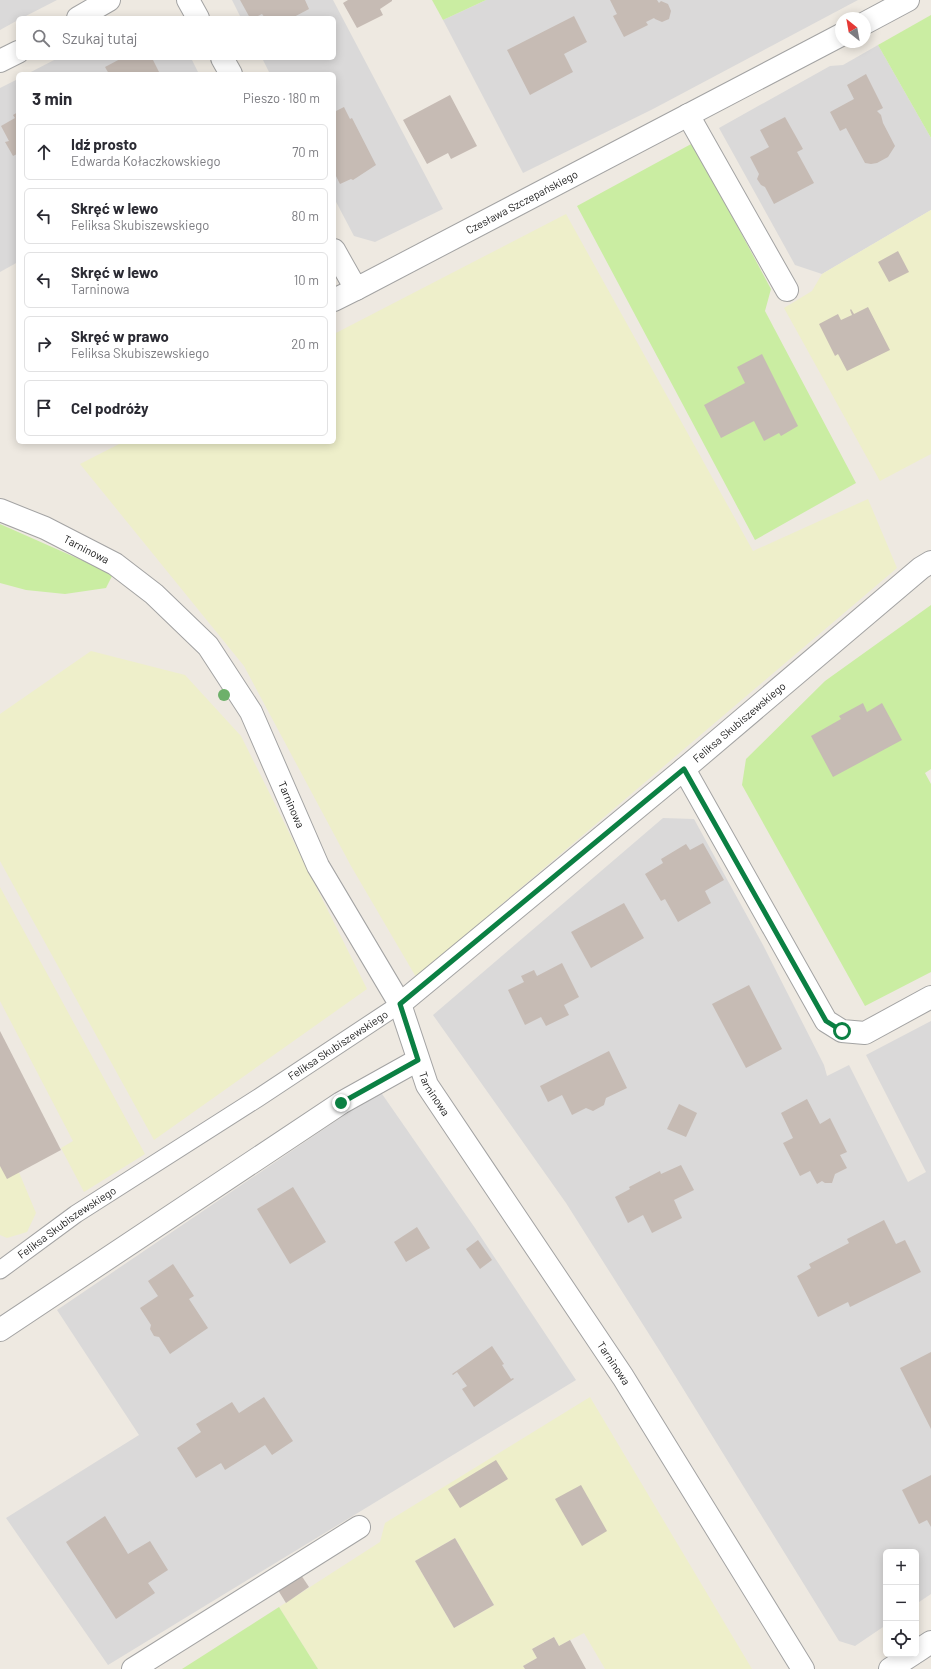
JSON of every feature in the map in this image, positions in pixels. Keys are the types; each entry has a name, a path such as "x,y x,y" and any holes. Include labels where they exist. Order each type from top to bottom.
{"street":[{"path":"81,16 109,0"},
{"path":"188,0 197,16"},
{"path":"871,19 908,0"},
{"name":"Czesława Szczepańskiego","path":"336,299 835,38"},
{"path":"0,61 16,53"},
{"path":"223,60 230,72"},
{"path":"688,115 787,290"},
{"path":"336,254 356,289"},
{"name":"Tarninowa","path":"0,510 46,528 115,564 154,594 208,646 251,712 318,866 400,1004 427,1085 623,1377 803,1669"},
{"name":"Feliksa Skubiszewskiego","path":"400,1004 684,769 921,568 931,562"},
{"path":"684,769 826,1021 842,1031 865,1033 931,998"},
{"path":"0,1330 341,1103 418,1060"},
{"path":"133,1669 359,1527"},
{"path":"919,1650 931,1642"},
{"path":"890,1669 908,1657"}],"lane":[{"name":"Feliksa Skubiszewskiego","path":"0,1270 76,1214 258,1098 400,1004"}],"shaded area":[{"path":"0,0 57,0 26,16 16,16 16,21 0,30"},
{"path":"232,0 333,0 443,209 375,242 354,236 336,202 336,72 269,72 263,60 336,60 336,16 240,16"},
{"path":"486,0 858,0 653,109 523,173 443,20"},
{"path":"878,45 931,138 931,210 822,274 795,265 719,128 830,66 843,65"},
{"path":"54,60 192,60 198,72 31,72"},
{"path":"16,80 16,263 0,272 0,88"},
{"path":"663,818 694,819 763,945 824,1065 827,1076 849,1065 908,1182 926,1172 866,1055 931,1021 931,1594 919,1602 919,1549 883,1549 883,1627 855,1646 839,1641 661,1353 566,1203 433,1015"},
{"path":"380,1091 475,1228 576,1380 108,1665 6,1518 139,1435 57,1310"}],"green space":[{"path":"432,0 486,0 443,20"},
{"path":"931,15 931,138 878,45"},
{"path":"693,143 771,289 765,311 856,483 755,540 577,206"},
{"path":"931,210 931,454 880,481 784,308 812,291 822,274"},
{"path":"566,214 753,551 868,499 897,568 416,977 351,866 244,666 80,464 119,444 336,444 336,333"},
{"path":"0,524 113,574 106,588 65,594 26,590 0,583"},
{"path":"931,605 931,769 925,773 931,784 931,972 865,1006 742,785 746,759 825,681"},
{"path":"91,651 185,675 241,736 367,989 154,1140 0,861 0,714"},
{"path":"0,887 145,1154 84,1192 61,1148 73,1141 0,1001"},
{"path":"0,1151 18,1170 36,1213 27,1232 7,1238 0,1235"},
{"path":"590,1397 752,1669 605,1669 584,1633 559,1646 554,1637 532,1649 537,1658 523,1666 525,1669 318,1669 279,1607 380,1542 385,1523","holes":["455,1538 494,1605 454,1628 415,1561"]},
{"path":"279,1607 318,1669 182,1669"}],"building":[{"path":"240,0 305,0 309,9 296,16 264,16 262,14 258,16 249,16"},
{"path":"348,0 392,1 380,9 383,15 357,28 343,3"},
{"path":"610,0 657,0 659,3 661,1 668,4 671,11 669,19 662,22 654,18 646,22 648,25 624,37 613,16 617,14"},
{"path":"574,16 587,42 564,54 573,72 530,95 507,50"},
{"path":"118,60 153,60 159,72 108,72 105,67"},
{"path":"866,74 883,108 877,111 881,115 883,123 895,146 888,157 877,163 871,164 865,163 846,128 840,131 830,112 854,99 847,85"},
{"path":"450,95 477,146 451,159 448,153 427,164 403,120"},
{"path":"344,107 350,119 352,118 376,165 353,180 351,179 340,184 336,176 336,111"},
{"path":"16,113 16,154 13,156 5,142 9,141 1,126 15,118 13,115"},
{"path":"785,117 803,149 797,152 814,183 774,204 765,187 761,185 757,179 759,174 750,157 769,147 760,130"},
{"path":"898,251 909,272 889,282 878,262"},
{"path":"868,307 890,350 847,371 838,354 835,356 819,324 838,314 841,320 852,315 851,309 854,314"},
{"path":"762,354 798,426 781,436 779,433 764,441 754,421 721,438 704,405 745,383 737,367"},
{"path":"863,703 867,712 882,703 902,740 833,777 811,736 841,719 839,716"},
{"path":"703,843 724,880 705,891 711,903 678,922 665,899 661,901 645,874 663,863 661,859 686,844 690,850"},
{"path":"624,903 644,938 591,968 571,932"},
{"path":"562,963 579,997 564,1005 569,1015 546,1026 541,1017 525,1025 508,990 524,982 521,976 534,970 537,976"},
{"path":"749,985 782,1049 746,1068 712,1004"},
{"path":"0,1031 61,1150 7,1179 0,1166"},
{"path":"609,1051 627,1088 606,1098 604,1105 593,1111 586,1108 572,1115 562,1095 548,1102 540,1086"},
{"path":"807,1099 820,1124 830,1118 847,1152 840,1155 847,1168 835,1174 832,1183 825,1183 822,1181 817,1184 810,1171 800,1176 783,1143 793,1138 781,1113"},
{"path":"679,1104 697,1113 686,1137 667,1129"},
{"path":"681,1165 694,1190 674,1200 682,1218 652,1233 643,1215 628,1223 615,1197 630,1189 629,1187 660,1171 661,1174"},
{"path":"293,1187 326,1242 290,1264 257,1209"},
{"path":"884,1220 896,1244 905,1240 921,1272 850,1307 848,1302 818,1317 797,1276 811,1268 809,1264 849,1243 847,1239"},
{"path":"417,1227 430,1248 406,1262 394,1242"},
{"path":"478,1240 492,1260 480,1269 466,1249"},
{"path":"173,1264 194,1296 189,1299 208,1328 170,1354 159,1337 154,1336 150,1329 151,1325 140,1308 158,1296 148,1281"},
{"path":"492,1346 504,1364 502,1365 511,1379 514,1379 474,1407 462,1389 467,1386 457,1372 453,1375 452,1374"},
{"path":"931,1352 931,1429 900,1368"},
{"path":"264,1397 293,1441 272,1455 265,1445 225,1470 221,1463 196,1478 177,1448 201,1432 196,1424 232,1402 239,1413"},
{"path":"496,1460 508,1479 460,1508 448,1489"},
{"path":"931,1475 931,1527 927,1520 919,1524 902,1490"},
{"path":"581,1485 607,1531 582,1546 555,1499"},
{"path":"105,1516 128,1554 150,1541 168,1570 148,1583 155,1593 116,1619 66,1542"},
{"path":"455,1538 494,1605 454,1628 415,1561"},
{"path":"301,1575 309,1587 286,1603 278,1590"},
{"path":"554,1637 559,1646 570,1640 586,1669 525,1669 523,1666 537,1658 532,1649"}],"route":[{"path":"341,1103 418,1060 400,1004 684,769 826,1021 842,1031"}]}
